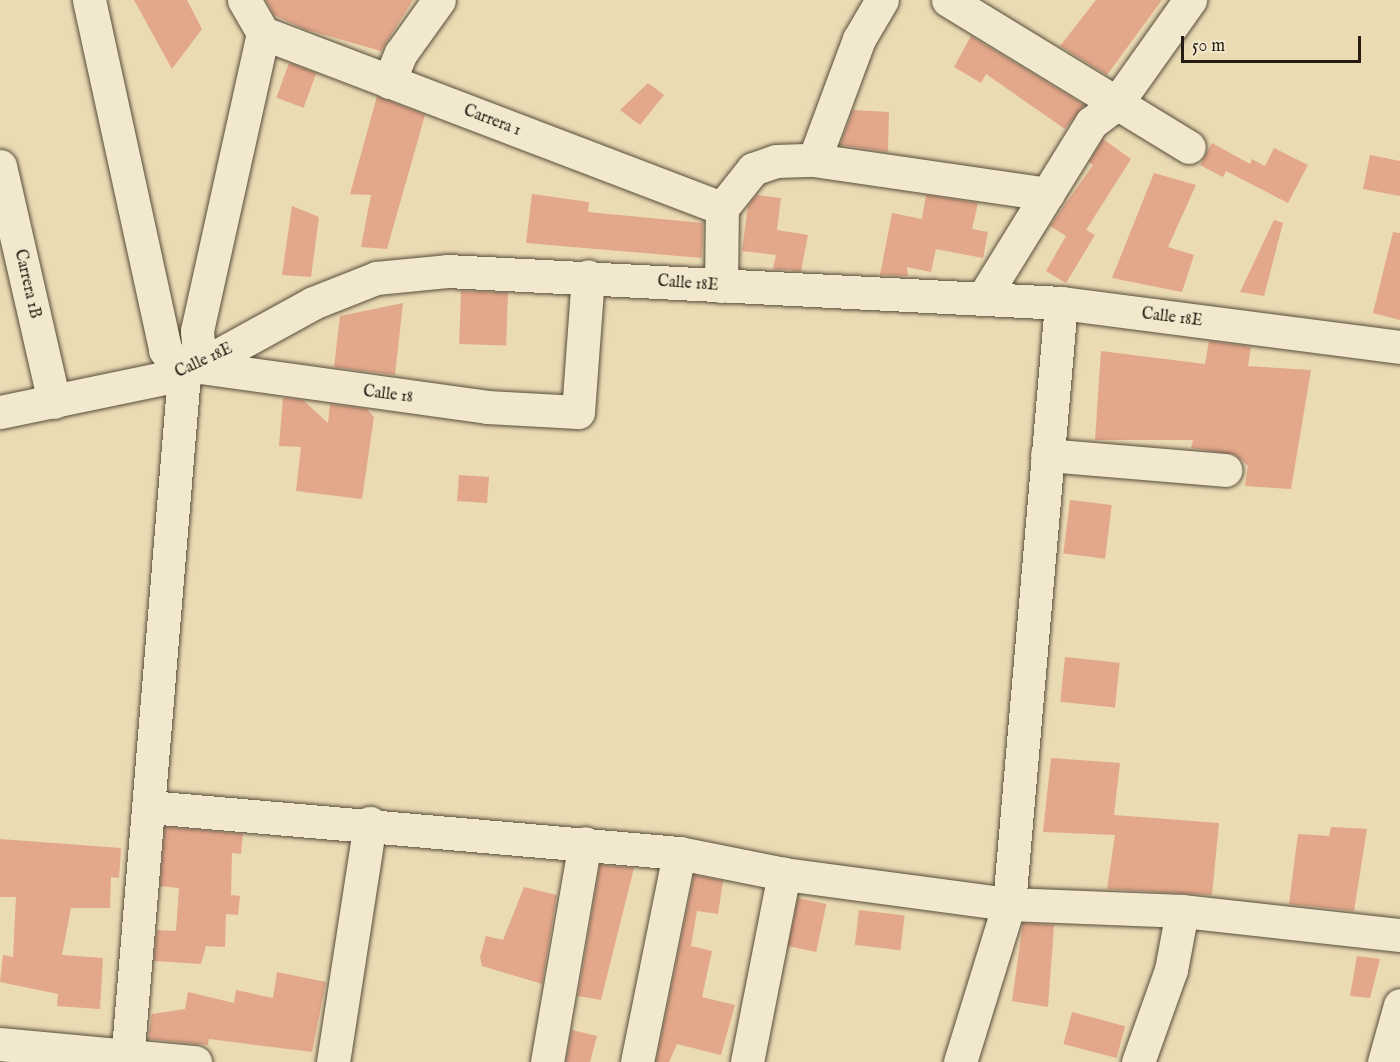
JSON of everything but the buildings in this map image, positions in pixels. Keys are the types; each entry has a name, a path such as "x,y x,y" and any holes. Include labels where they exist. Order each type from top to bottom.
{"street":[{"path":"89,0 165,350 192,371"},
{"path":"127,1059 149,807 197,331 263,33 244,0"},
{"path":"814,160 859,39 882,0"},
{"path":"948,0 1189,147"},
{"path":"983,298 1091,123 1116,104 1190,0"},
{"path":"389,82 401,53 435,2"},
{"name":"Carrera 1","path":"263,33 722,207"},
{"path":"721,286 722,207 753,169 777,160 814,160 1048,194"},
{"name":"Carrera 1B","path":"0,166 54,402"},
{"name":"Calle 18E","path":"0,412 192,371 313,303 376,278 447,271 588,276 721,286 1061,303 1400,347"},
{"name":"Calle 18","path":"192,371 476,406 578,412 588,276"},
{"path":"960,1062 1009,904 1061,303"},
{"path":"1047,455 1225,470"},
{"path":"149,807 370,823 679,853 784,874 1009,904 1182,911 1400,934"},
{"path":"333,1062 370,823"},
{"path":"547,1062 585,843"},
{"path":"637,1062 679,853"},
{"path":"747,1062 784,874"},
{"path":"1138,1062 1172,970 1182,911"},
{"path":"1384,1062 1400,1005"},
{"path":"0,1044 127,1059 195,1062"}]}
